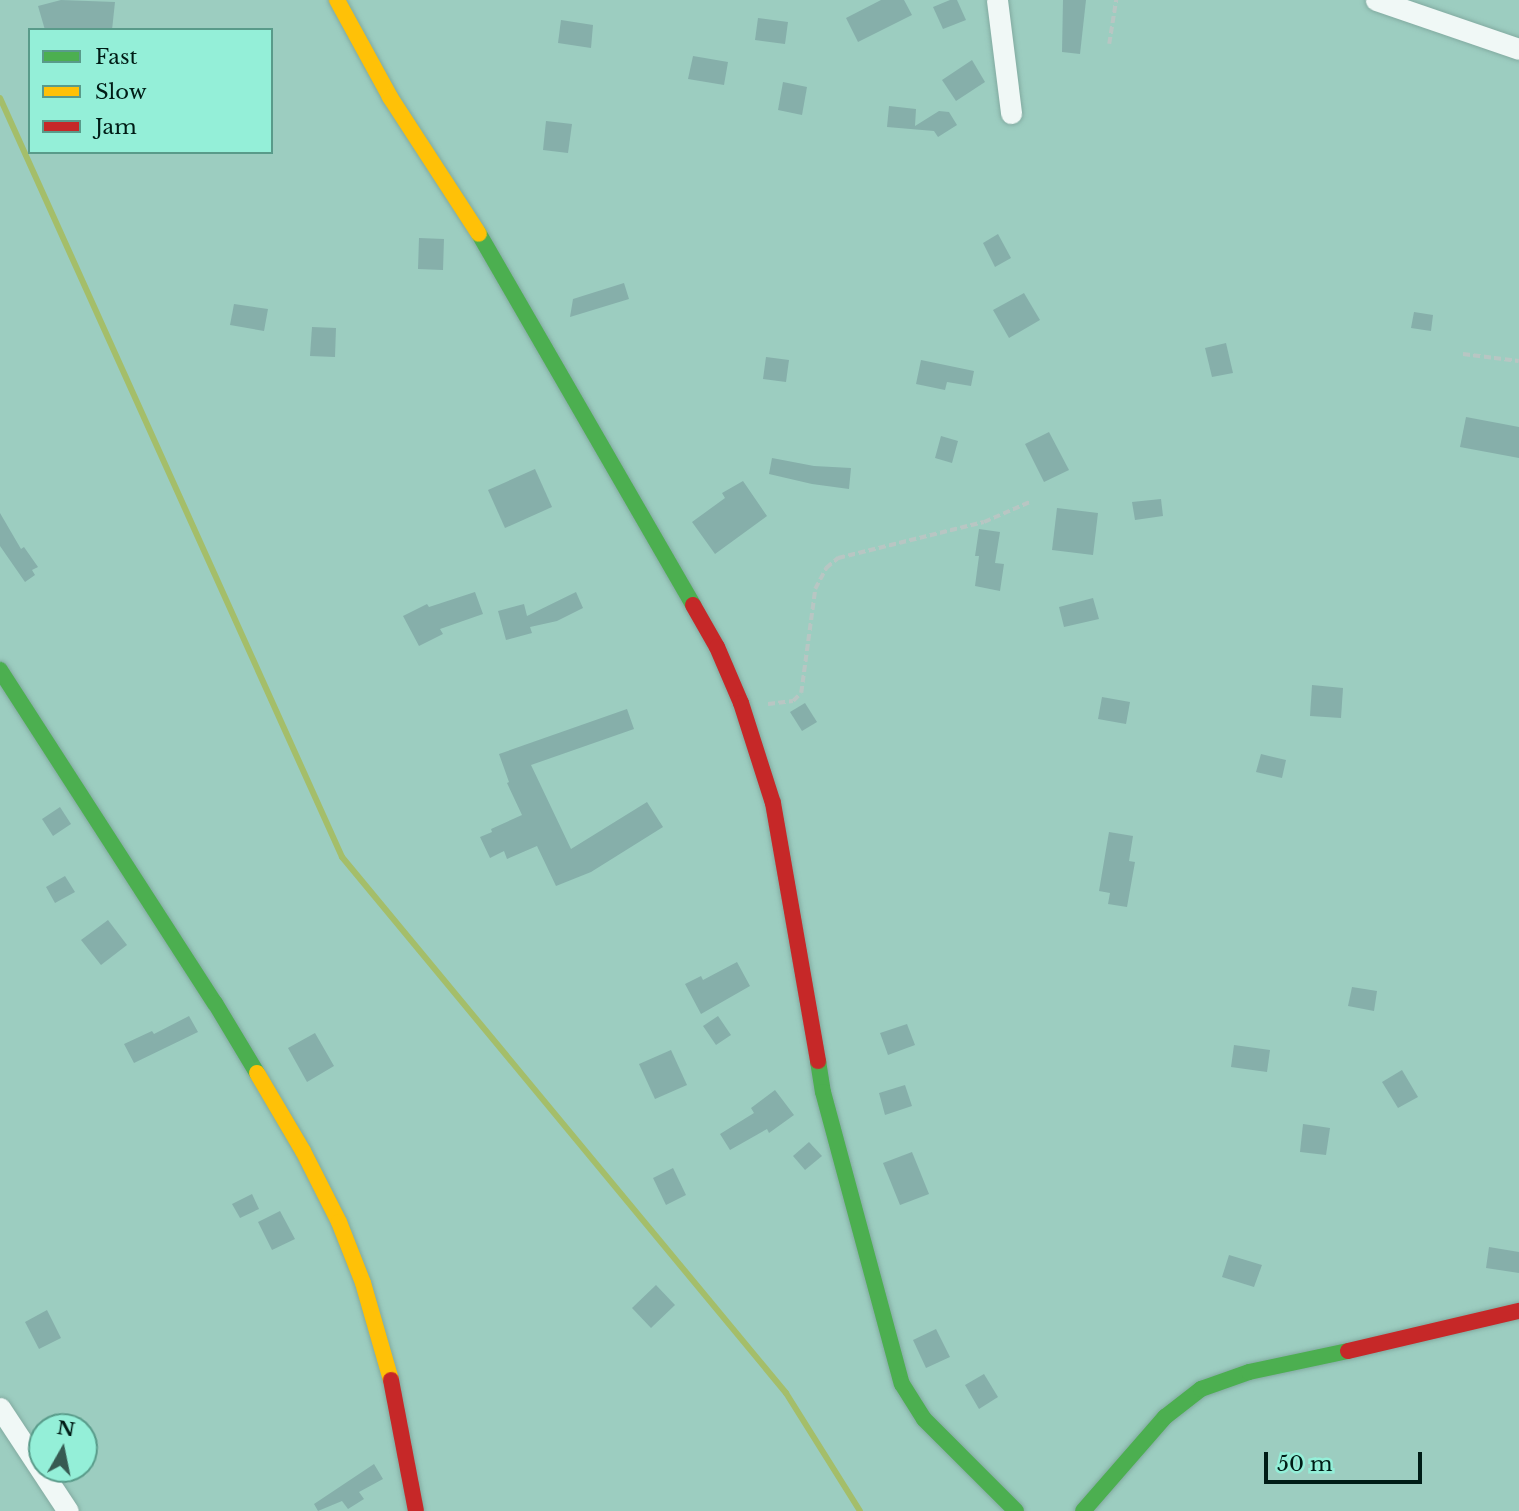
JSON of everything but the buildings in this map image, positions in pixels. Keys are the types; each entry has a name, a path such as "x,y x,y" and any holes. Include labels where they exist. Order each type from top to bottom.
{"street":[{"path":"337,0 390,97 504,274 599,445 671,562 717,647 741,703 773,803 823,1092 893,1360 902,1384 924,1419 1016,1511"},
{"path":"997,0 1011,113"},
{"path":"1376,0 1519,49"},
{"path":"0,670 215,1003 303,1151 339,1222 363,1283 390,1377 416,1511"},
{"path":"1083,1511 1165,1417 1201,1389 1224,1379 1275,1366 1439,1332 1519,1311"},
{"path":"0,1408 68,1511"}],"path":[{"path":"1109,44 1116,0"},
{"path":"1463,354 1519,361"},
{"path":"741,703 779,704 793,701 801,693 815,589 826,568 838,558 984,522 1032,501"}],"waterway":[{"path":"0,98 342,857 786,1393 860,1511"}],"traffic: fast":[{"path":"479,234 693,605"},
{"path":"0,670 215,1003 257,1073"},
{"path":"818,1061 823,1092 902,1384 924,1419 1016,1511"},
{"path":"1083,1511 1165,1417 1201,1389 1249,1372 1348,1351"}],"traffic: slow":[{"path":"337,0 390,97 479,234"},
{"path":"257,1073 303,1151 339,1222 363,1283 391,1380"}],"traffic: jam":[{"path":"693,605 717,647 741,703 773,803 818,1061"},
{"path":"1348,1351 1519,1311"},
{"path":"391,1380 416,1511"}]}
